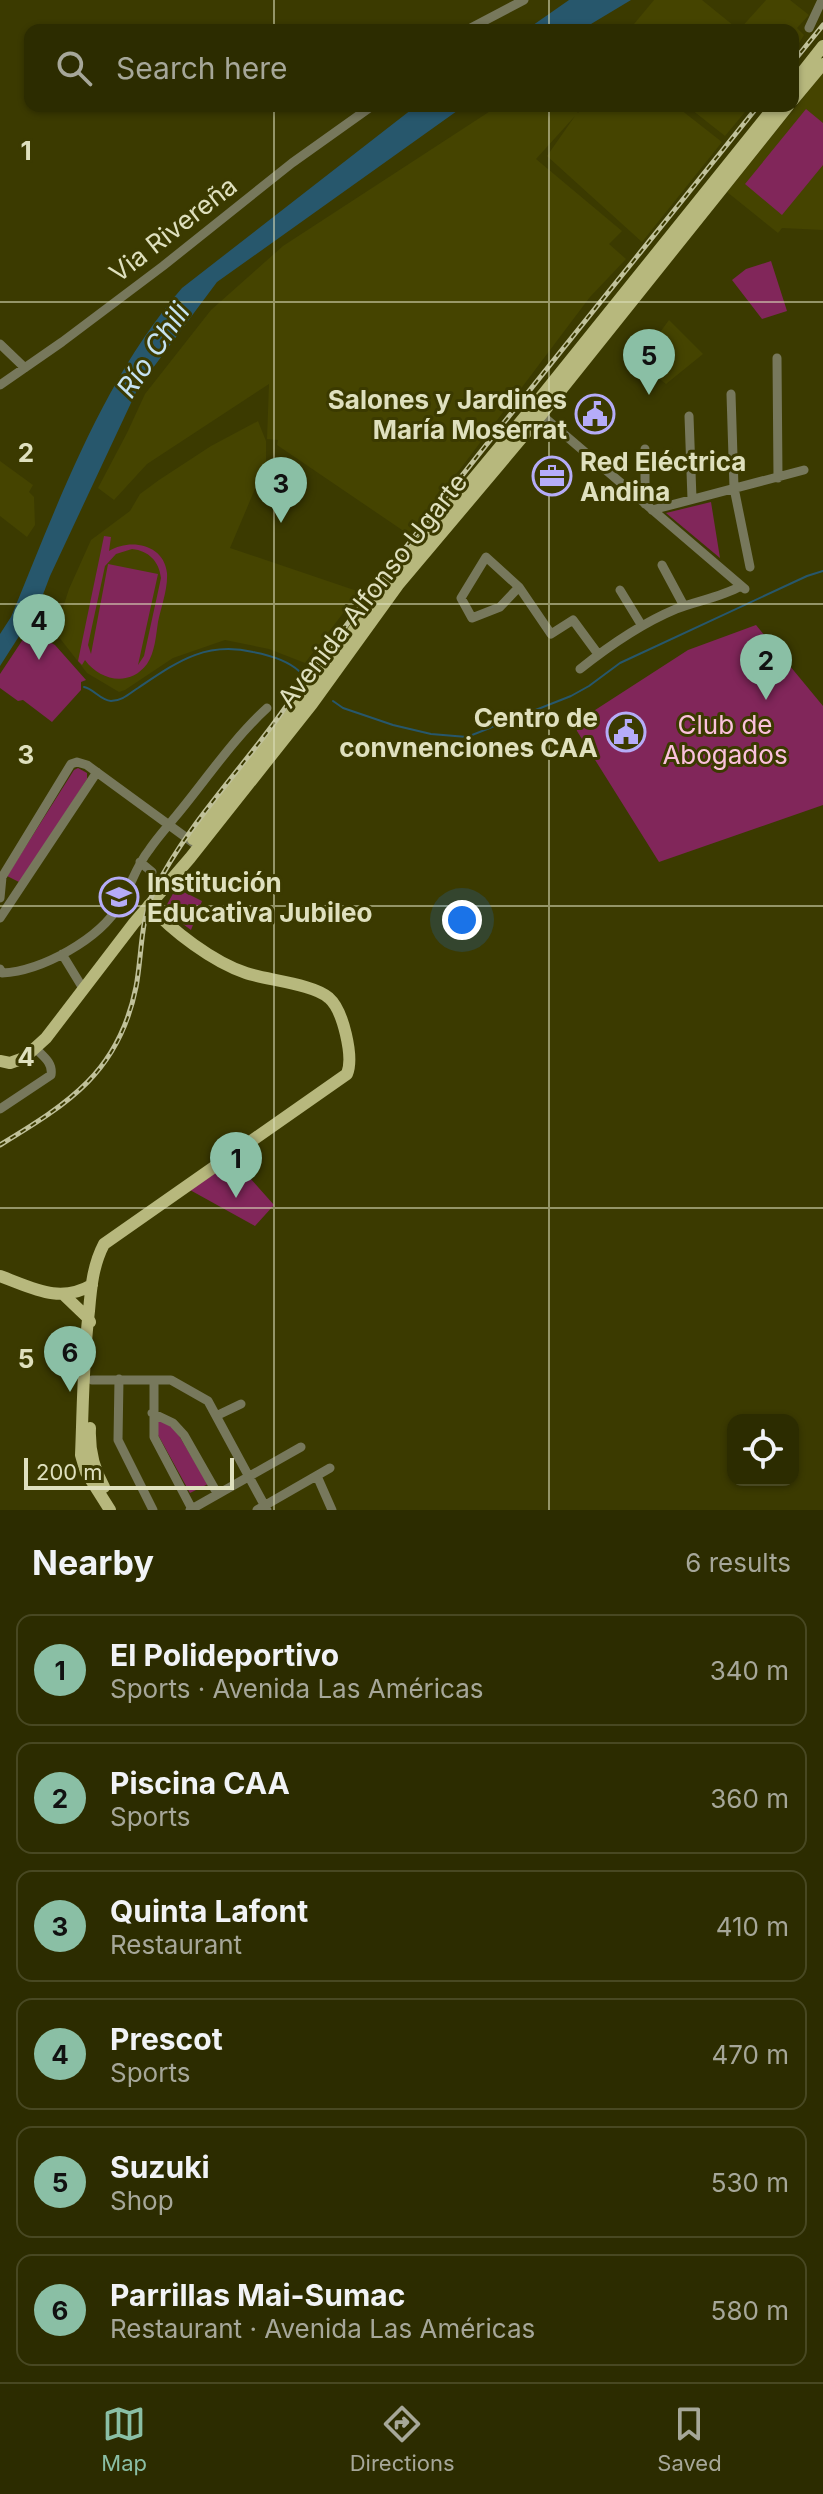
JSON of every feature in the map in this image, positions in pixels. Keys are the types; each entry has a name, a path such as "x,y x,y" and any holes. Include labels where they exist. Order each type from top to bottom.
{"main road":[{"path":"799,76 823,46"},
{"path":"799,93 823,64"},
{"name":"Avenida Alfonso Ugarte","path":"537,411 770,112"},
{"name":"Avenida Alfonso Ugarte","path":"36,1049 319,686 401,566 537,411 783,112"},
{"path":"110,1510 86,1472 81,1455 85,1330 96,1259 104,1244 347,1074 351,1065 338,1012 329,997 314,990 244,973 218,960 167,924 149,905"},
{"path":"0,1061 10,1063 36,1049"},
{"path":"0,1276 65,1296 92,1285"},
{"path":"65,1296 88,1318 92,1329 91,1456 97,1476 118,1510"}],"street":[{"path":"478,24 524,0"},
{"path":"809,28 822,0"},
{"name":"Via Rivereña","path":"0,385 163,266 292,163 364,112"},
{"path":"0,344 25,368"},
{"path":"777,358 778,478"},
{"path":"731,394 734,488 750,567"},
{"path":"537,411 743,588 684,606 642,626 619,639 580,669"},
{"path":"689,416 692,499"},
{"path":"645,449 648,507"},
{"path":"648,507 804,470"},
{"path":"519,587 500,607 472,618 461,598 486,557 519,587 551,634 573,620 598,654"},
{"path":"662,565 684,606"},
{"path":"620,590 642,626"},
{"path":"0,969 2,973 30,969 91,937 105,924 119,907 140,862 167,824 267,708"},
{"path":"15,896 1,894 2,877 63,774 77,762 87,765 195,844"},
{"path":"0,918 97,772"},
{"path":"140,862 152,872"},
{"path":"62,954 84,990"},
{"path":"0,1109 5,1100 51,1075 50,1064 36,1049"},
{"path":"119,1379 118,1440 153,1510"},
{"path":"92,1380 171,1380 208,1401 263,1508 330,1468"},
{"path":"154,1380 154,1437 191,1509 301,1447"},
{"path":"216,1416 241,1404"},
{"path":"152,1413 173,1423 184,1435 217,1493"},
{"path":"317,1476 329,1509"}],"shaded area":[{"path":"654,0 702,0 732,24 634,24"},
{"path":"766,0 790,0 809,15 799,26 744,24"},
{"path":"823,73 823,230 782,228 778,233 727,192 792,112 799,112 799,103"},
{"path":"489,112 684,112 722,142 642,242 547,156 575,116 536,159 622,231 609,244 626,259 590,297 408,534 277,445 278,440 267,439 269,384 147,464 114,500 98,488 145,394 211,310 283,246"},
{"path":"695,112 745,112 725,136"},
{"path":"669,320 703,354 666,384 638,362"},
{"path":"258,421 266,441 266,463 230,548 363,593 356,604 347,608 305,663 269,649 225,640 173,658 119,692 87,673 55,632 69,589 91,540 130,511 140,494 159,480 211,446"},
{"path":"0,461 33,485 29,492 34,497 35,525 27,537 0,516"}],"green space":[{"path":"806,109 823,123 823,165 782,215 745,184"},
{"path":"771,261 787,311 762,319 732,280 746,269"},
{"path":"711,502 720,558 666,513"},
{"path":"104,536 111,537 109,551 126,545 145,546 153,550 165,563 167,579 153,649 147,664 132,676 115,678 99,673 85,660 82,665 78,661","holes":["138,550 155,562 161,578 144,656 138,665 158,574 108,564 91,654 88,645 105,566 116,554"]},
{"path":"47,603 40,637 55,645 86,680 81,682 81,690 52,722 23,700 18,701 0,688 0,674"},
{"name":"Club de Abogados","path":"756,625 823,706 823,805 659,862 577,731 575,723 688,650"},
{"path":"78,768 87,773 87,779 21,883 7,876 74,770"},
{"path":"176,888 202,901 191,930 164,910"},
{"path":"234,1160 274,1205 255,1226 190,1190"},
{"path":"156,1416 172,1424 208,1484 190,1493 157,1433"}],"water":[{"path":"569,0 631,0 591,24 535,24"},
{"name":"Río Chili","path":"408,112 456,112 217,282 138,388 39,605 0,666 0,634 11,617 84,445 128,363 182,288"}],"waterway":[{"path":"333,701 343,708 393,725 431,734 467,737 571,696 620,663 823,571"},
{"path":"84,687 107,700 119,700 179,662 220,649 265,655 299,671"}],"railway":[{"path":"799,55 823,25"},
{"path":"0,1145 69,1099 104,1063 128,1016 136,987 149,902 181,845 453,487 753,112"}],"place":[{"name":"Suzuki","path":"649,395"},
{"name":"Salones y Jardines María Moserrat","path":"595,414"},
{"name":"Red Eléctrica Andina","path":"552,476"},
{"name":"Quinta Lafont","path":"281,523"},
{"name":"Prescot","path":"39,660"},
{"name":"Piscina CAA","path":"766,700"},
{"name":"Centro de convnenciones CAA","path":"626,732"},
{"name":"Institución Educativa Jubileo","path":"119,897"},
{"name":"El Polideportivo","path":"236,1198"},
{"name":"Parrillas Mai-Sumac","path":"70,1392"}]}
